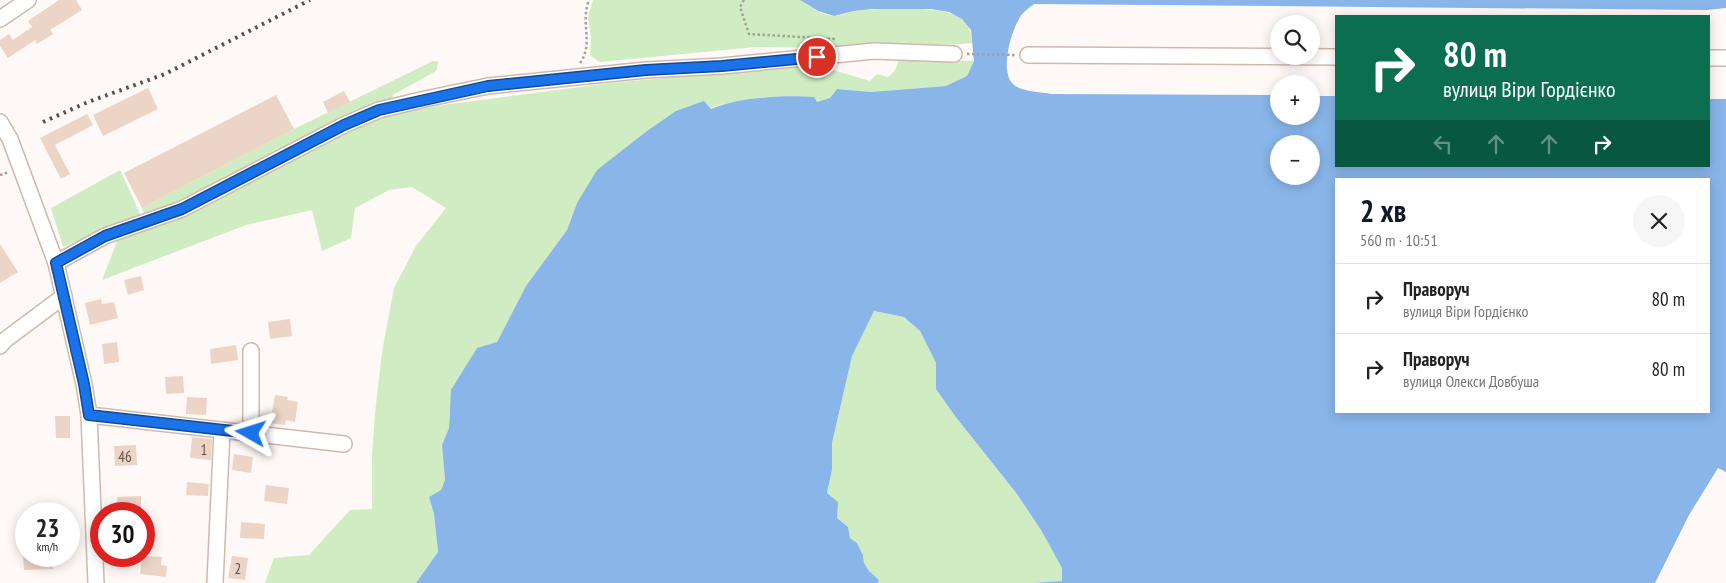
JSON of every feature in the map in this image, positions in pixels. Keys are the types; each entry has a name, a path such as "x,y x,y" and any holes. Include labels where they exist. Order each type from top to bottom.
{"street":[{"path":"0,19 28,0"},
{"path":"56,263 105,236 182,209 344,125 379,110 488,86 568,78 874,52 954,54"},
{"path":"1028,55 1335,57"},
{"path":"1710,58 1726,58"},
{"path":"0,122 10,139 56,263 84,384 89,415 96,583"},
{"path":"0,346 5,340 64,296"},
{"path":"251,351 251,433"},
{"path":"89,415 344,444"},
{"path":"215,583 222,430"}],"path":[{"path":"568,78 585,56 587,47 585,16 589,0"},
{"path":"744,0 740,8 749,34 843,40"},
{"path":"954,54 1028,55"}],"green space":[{"path":"593,0 800,0 821,13 830,16 867,10 912,9 942,11 965,21 971,33 972,43 889,45 862,48 756,47 599,62 590,55 591,38 588,17"},
{"path":"899,59 974,61 967,76 946,86 871,92 837,89 831,98 817,102 800,96 764,97 719,105 647,131 632,143 577,203 567,230 526,286 497,342 477,349 449,413 449,428 442,445 445,480 441,490 429,497 434,514 438,552 416,583 265,583 274,558 309,555 350,510 372,509 372,456 375,413 382,352 394,288 416,246 446,208 412,187 389,190 355,208 351,238 322,251 312,210 246,225 102,280 118,239 149,229 142,208 294,129 433,61 438,61 437,69 434,72 393,95 391,102 396,113 610,83 774,68 820,66 870,81 877,74 888,77 895,69"},
{"path":"120,170 141,216 63,247 51,208"},
{"path":"873,311 904,317 920,331 936,363 937,390 955,416 1017,494 1041,530 1062,568 1062,581 1033,583 878,583 879,580 869,571 857,543 850,538 848,527 837,518 827,493 832,470 832,443 852,355"}],"water":[{"path":"800,0 1726,0 1726,8 1707,10 1034,4 1019,18 1015,27 1009,44 1007,71 1009,78 1016,87 1051,94 1270,95 1270,125 1320,125 1320,96 1335,96 1335,167 1710,167 1710,99 1726,99 1726,472 1718,468 1689,515 1655,583 1033,583 1062,581 1062,568 1041,530 1017,494 936,389 936,363 920,331 904,317 874,311 852,356 832,443 832,470 827,493 838,502 837,518 848,527 850,538 857,543 863,555 864,563 869,571 879,580 878,583 416,583 438,552 434,514 429,497 441,490 445,480 442,445 449,428 451,390 477,348 497,342 526,286 567,230 577,203 597,170 676,111 704,101 711,109 748,99 788,96 814,97 817,102 830,98 837,89 871,92 946,86 967,76 974,61 971,30 962,19 949,12 930,9 854,11 834,16 818,11"}],"building":[{"path":"59,0 76,0 82,10 50,30 53,34 37,44 35,40 8,58 0,46 0,40 9,34 13,40 32,27 28,21"},
{"path":"148,88 158,109 103,136 93,115"},
{"path":"344,91 350,102 328,113 323,102"},
{"path":"276,95 294,129 142,208 124,173"},
{"path":"87,114 93,125 55,145 70,174 61,179 40,138"},
{"path":"0,244 18,272 0,283"},
{"path":"141,276 144,290 128,295 124,280"},
{"path":"101,299 102,304 114,302 118,318 90,325 85,303"},
{"path":"290,319 292,336 270,339 268,322"},
{"path":"117,342 119,362 104,364 102,344"},
{"path":"236,345 238,360 211,364 210,349"},
{"path":"183,376 184,393 166,394 165,377"},
{"path":"275,395 288,397 287,400 298,402 295,422 286,420 285,425 270,423"},
{"path":"187,397 207,398 206,415 186,414"},
{"path":"55,416 70,416 70,438 56,438"},
{"path":"192,437 212,439 211,460 190,458"},
{"path":"136,445 137,465 115,466 114,446"},
{"path":"234,454 253,457 251,473 232,470"},
{"path":"187,482 209,484 208,496 186,495"},
{"path":"266,485 289,488 287,504 264,501"},
{"path":"141,496 141,502 117,502 117,497"},
{"path":"241,522 265,524 264,539 240,538"},
{"path":"232,556 248,558 245,580 228,578"},
{"path":"155,557 162,557 161,565 167,566 166,577 140,574 141,567 155,567"},
{"path":"24,567 53,567 53,569 24,570"}],"railway":[{"path":"43,122 88,102 165,74 310,0"}],"route":[{"path":"251,433 89,415 84,384 56,263 105,236 182,209 344,125 379,110 488,86 646,70 722,66 817,57"}]}
